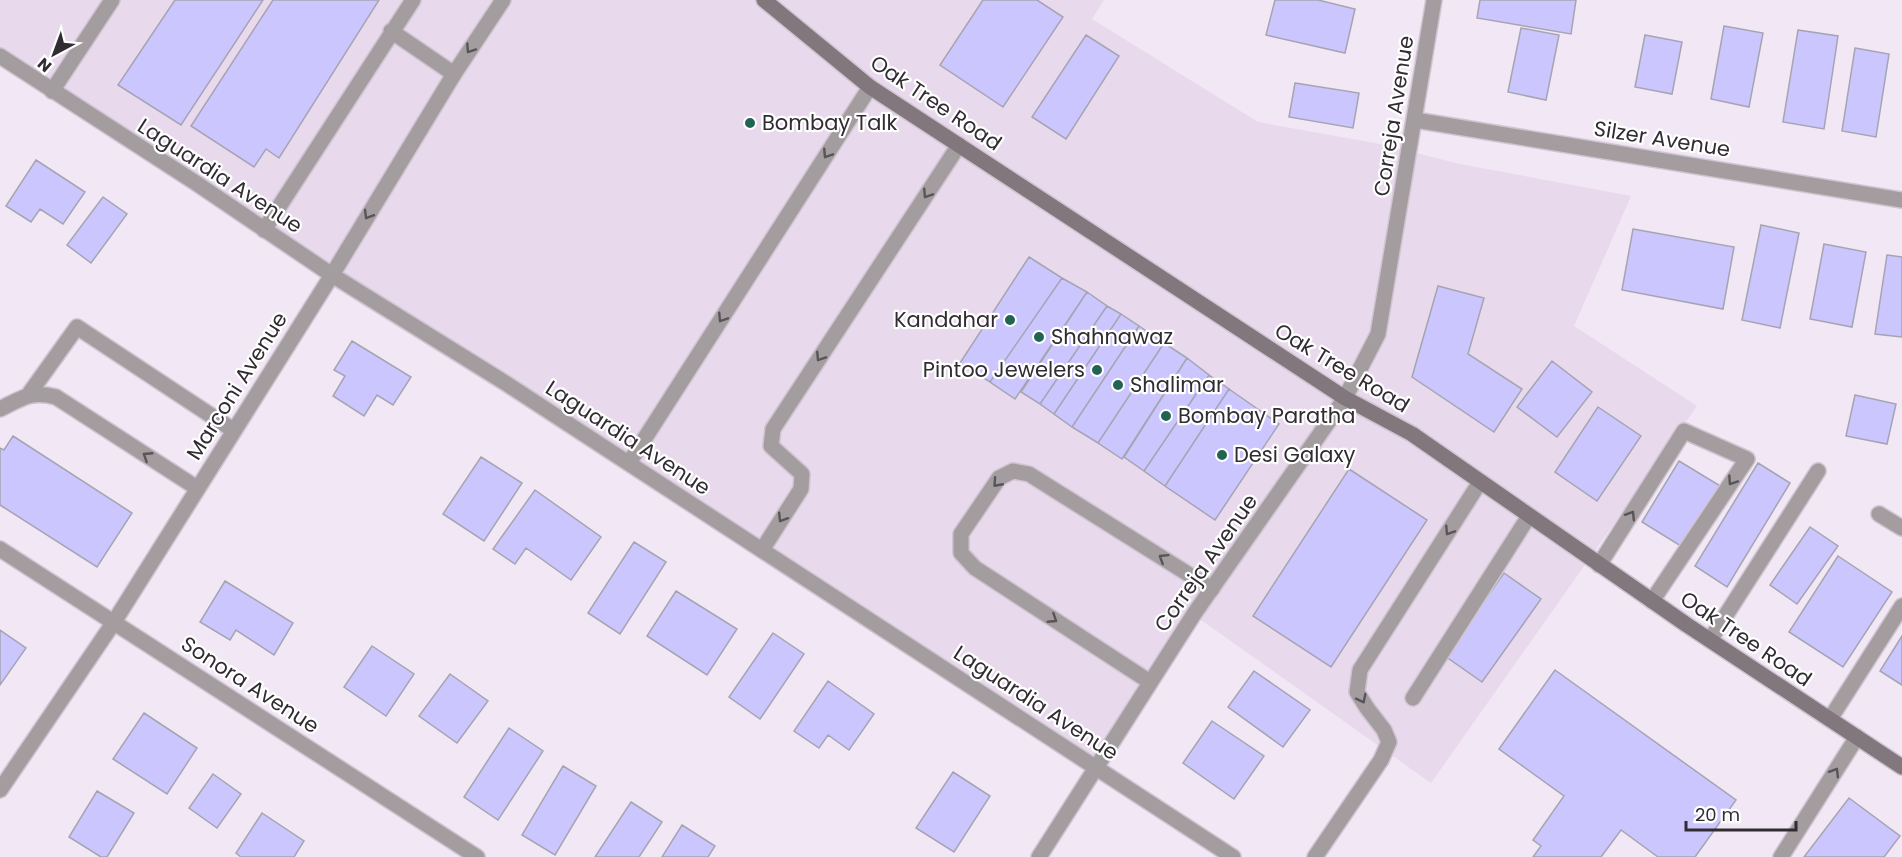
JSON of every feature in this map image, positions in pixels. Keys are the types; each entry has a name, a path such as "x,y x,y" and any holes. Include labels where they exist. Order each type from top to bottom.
{"street":[{"path":"52,91 112,0"},
{"path":"264,230 412,0"},
{"name":"Marconi Avenue","path":"0,790 114,622 332,275 454,74 503,0"},
{"name":"Oak Tree Road","path":"764,0 870,87 1345,399 1412,434 1599,565 1902,767"},
{"name":"Correja Avenue","path":"1039,857 1212,589 1345,399 1378,333 1434,0"},
{"path":"391,32 454,74"},
{"name":"Laguardia Avenue","path":"0,56 196,183 332,275 630,463 1233,857"},
{"path":"630,463 870,87"},
{"name":"Silzer Avenue","path":"1415,120 1902,200"},
{"path":"762,550 801,489 802,474 771,446 773,429 958,145"},
{"path":"29,394 77,327 233,430"},
{"path":"0,409 29,394 43,393 56,397 197,488"},
{"path":"1599,565 1684,431 1747,459 1652,601"},
{"path":"1150,682 975,568 961,553 961,534 999,478 1013,471 1029,474 1212,589"},
{"path":"1710,640 1818,471"},
{"path":"1315,857 1381,760 1389,742 1384,730 1357,692 1360,670 1480,482"},
{"path":"1879,514 1902,528"},
{"path":"1413,698 1529,516"},
{"name":"Sonora Avenue","path":"0,549 477,857"},
{"path":"1830,719 1902,606"},
{"path":"1781,857 1857,737"}],"shaded area":[{"path":"0,0 1104,0 1092,19 1258,122 1380,144 1460,164 1631,196 1574,326 1697,406 1431,783 1194,615 1098,767 0,56"}],"building":[{"path":"175,0 263,0 181,125 118,85"},
{"path":"273,0 379,0 279,158 266,149 254,167 191,126"},
{"path":"983,0 1037,0 1063,17 1003,107 940,65"},
{"path":"1275,0 1318,0 1355,9 1345,53 1266,35"},
{"path":"1480,0 1576,0 1571,34 1477,18"},
{"path":"1724,26 1763,33 1749,107 1711,99"},
{"path":"1521,28 1559,35 1546,100 1508,92"},
{"path":"1798,30 1838,36 1824,129 1783,122"},
{"path":"1086,35 1119,56 1066,139 1032,117"},
{"path":"1645,35 1682,42 1672,94 1635,87"},
{"path":"1855,48 1889,54 1876,137 1842,131"},
{"path":"1295,83 1359,93 1353,128 1289,117"},
{"path":"36,160 85,192 63,224 40,209 31,222 6,206"},
{"path":"103,197 127,214 91,263 67,245"},
{"path":"1761,225 1799,233 1780,328 1742,320"},
{"path":"1633,229 1734,247 1723,309 1622,290"},
{"path":"1824,244 1866,252 1852,327 1810,319"},
{"path":"1887,255 1902,257 1902,337 1875,334"},
{"name":"Kandahar","path":"1029,257 1062,278 990,382 960,363"},
{"name":"Shahnawaz","path":"1062,278 1087,292 1015,399 990,382"},
{"path":"1438,286 1484,298 1468,354 1522,389 1494,432 1412,377"},
{"path":"1087,292 1107,306 1040,404 1021,392"},
{"path":"1107,306 1121,314 1054,414 1040,404"},
{"name":"Pintoo Jewelers","path":"1121,314 1139,326 1072,427 1054,414"},
{"name":"Shalimar","path":"1139,326 1164,343 1098,443 1072,427"},
{"path":"352,341 411,377 393,405 377,395 364,416 333,396 345,376 334,370"},
{"path":"1164,343 1187,358 1122,459 1098,443"},
{"name":"Bombay Paratha","path":"1187,358 1209,375 1144,471 1124,457"},
{"path":"1552,361 1592,392 1557,437 1517,407"},
{"path":"1209,375 1229,389 1165,486 1144,471"},
{"name":"Desi Galaxy","path":"1229,389 1279,424 1215,520 1165,486"},
{"path":"1855,395 1896,404 1887,444 1846,436"},
{"path":"1598,407 1641,436 1597,501 1555,472"},
{"path":"13,436 132,513 97,567 0,505 0,448 4,450"},
{"path":"481,457 522,483 484,541 443,514"},
{"path":"1679,461 1722,487 1684,548 1642,522"},
{"path":"1758,463 1790,483 1727,587 1695,566"},
{"path":"1349,469 1427,520 1331,667 1253,616"},
{"path":"535,490 601,537 571,580 526,548 515,564 493,549"},
{"path":"1810,527 1838,546 1797,604 1770,585"},
{"path":"634,542 666,562 620,634 588,613"},
{"path":"1838,556 1892,592 1843,667 1789,632"},
{"path":"1504,573 1541,599 1482,682 1445,656"},
{"path":"225,581 293,623 274,655 236,630 230,640 200,622"},
{"path":"676,591 737,629 707,675 647,636"},
{"path":"0,630 26,648 0,685"},
{"path":"773,633 804,654 760,719 729,697"},
{"path":"1902,636 1902,685 1880,671"},
{"path":"372,646 414,674 386,716 344,687"},
{"path":"1555,670 1736,800 1695,857 1658,857 1621,830 1601,857 1533,857 1541,846 1533,840 1564,796 1499,749"},
{"path":"1254,671 1310,710 1283,747 1228,707"},
{"path":"450,674 488,701 457,743 419,716"},
{"path":"828,681 874,714 849,750 828,735 819,748 794,731"},
{"path":"144,713 197,748 167,794 113,759"},
{"path":"1212,721 1264,756 1234,799 1183,763"},
{"path":"509,728 543,751 498,820 464,797"},
{"path":"563,766 596,786 555,855 522,835"},
{"path":"953,772 990,796 954,852 916,828"},
{"path":"213,774 241,794 217,828 189,808"},
{"path":"97,791 134,813 107,857 101,857 69,837"},
{"path":"1849,798 1900,836 1884,857 1804,857"},
{"path":"631,802 662,822 639,857 595,857"},
{"path":"262,813 304,841 294,857 241,857 236,853"},
{"path":"682,825 715,846 708,857 662,857"}],"place":[{"name":"Bombay Talk","path":"750,123"},
{"name":"Kandahar","path":"1010,320"},
{"name":"Shahnawaz","path":"1039,337"},
{"name":"Pintoo Jewelers","path":"1097,370"},
{"name":"Shalimar","path":"1118,385"},
{"name":"Bombay Paratha","path":"1166,416"},
{"name":"Desi Galaxy","path":"1222,455"}]}
